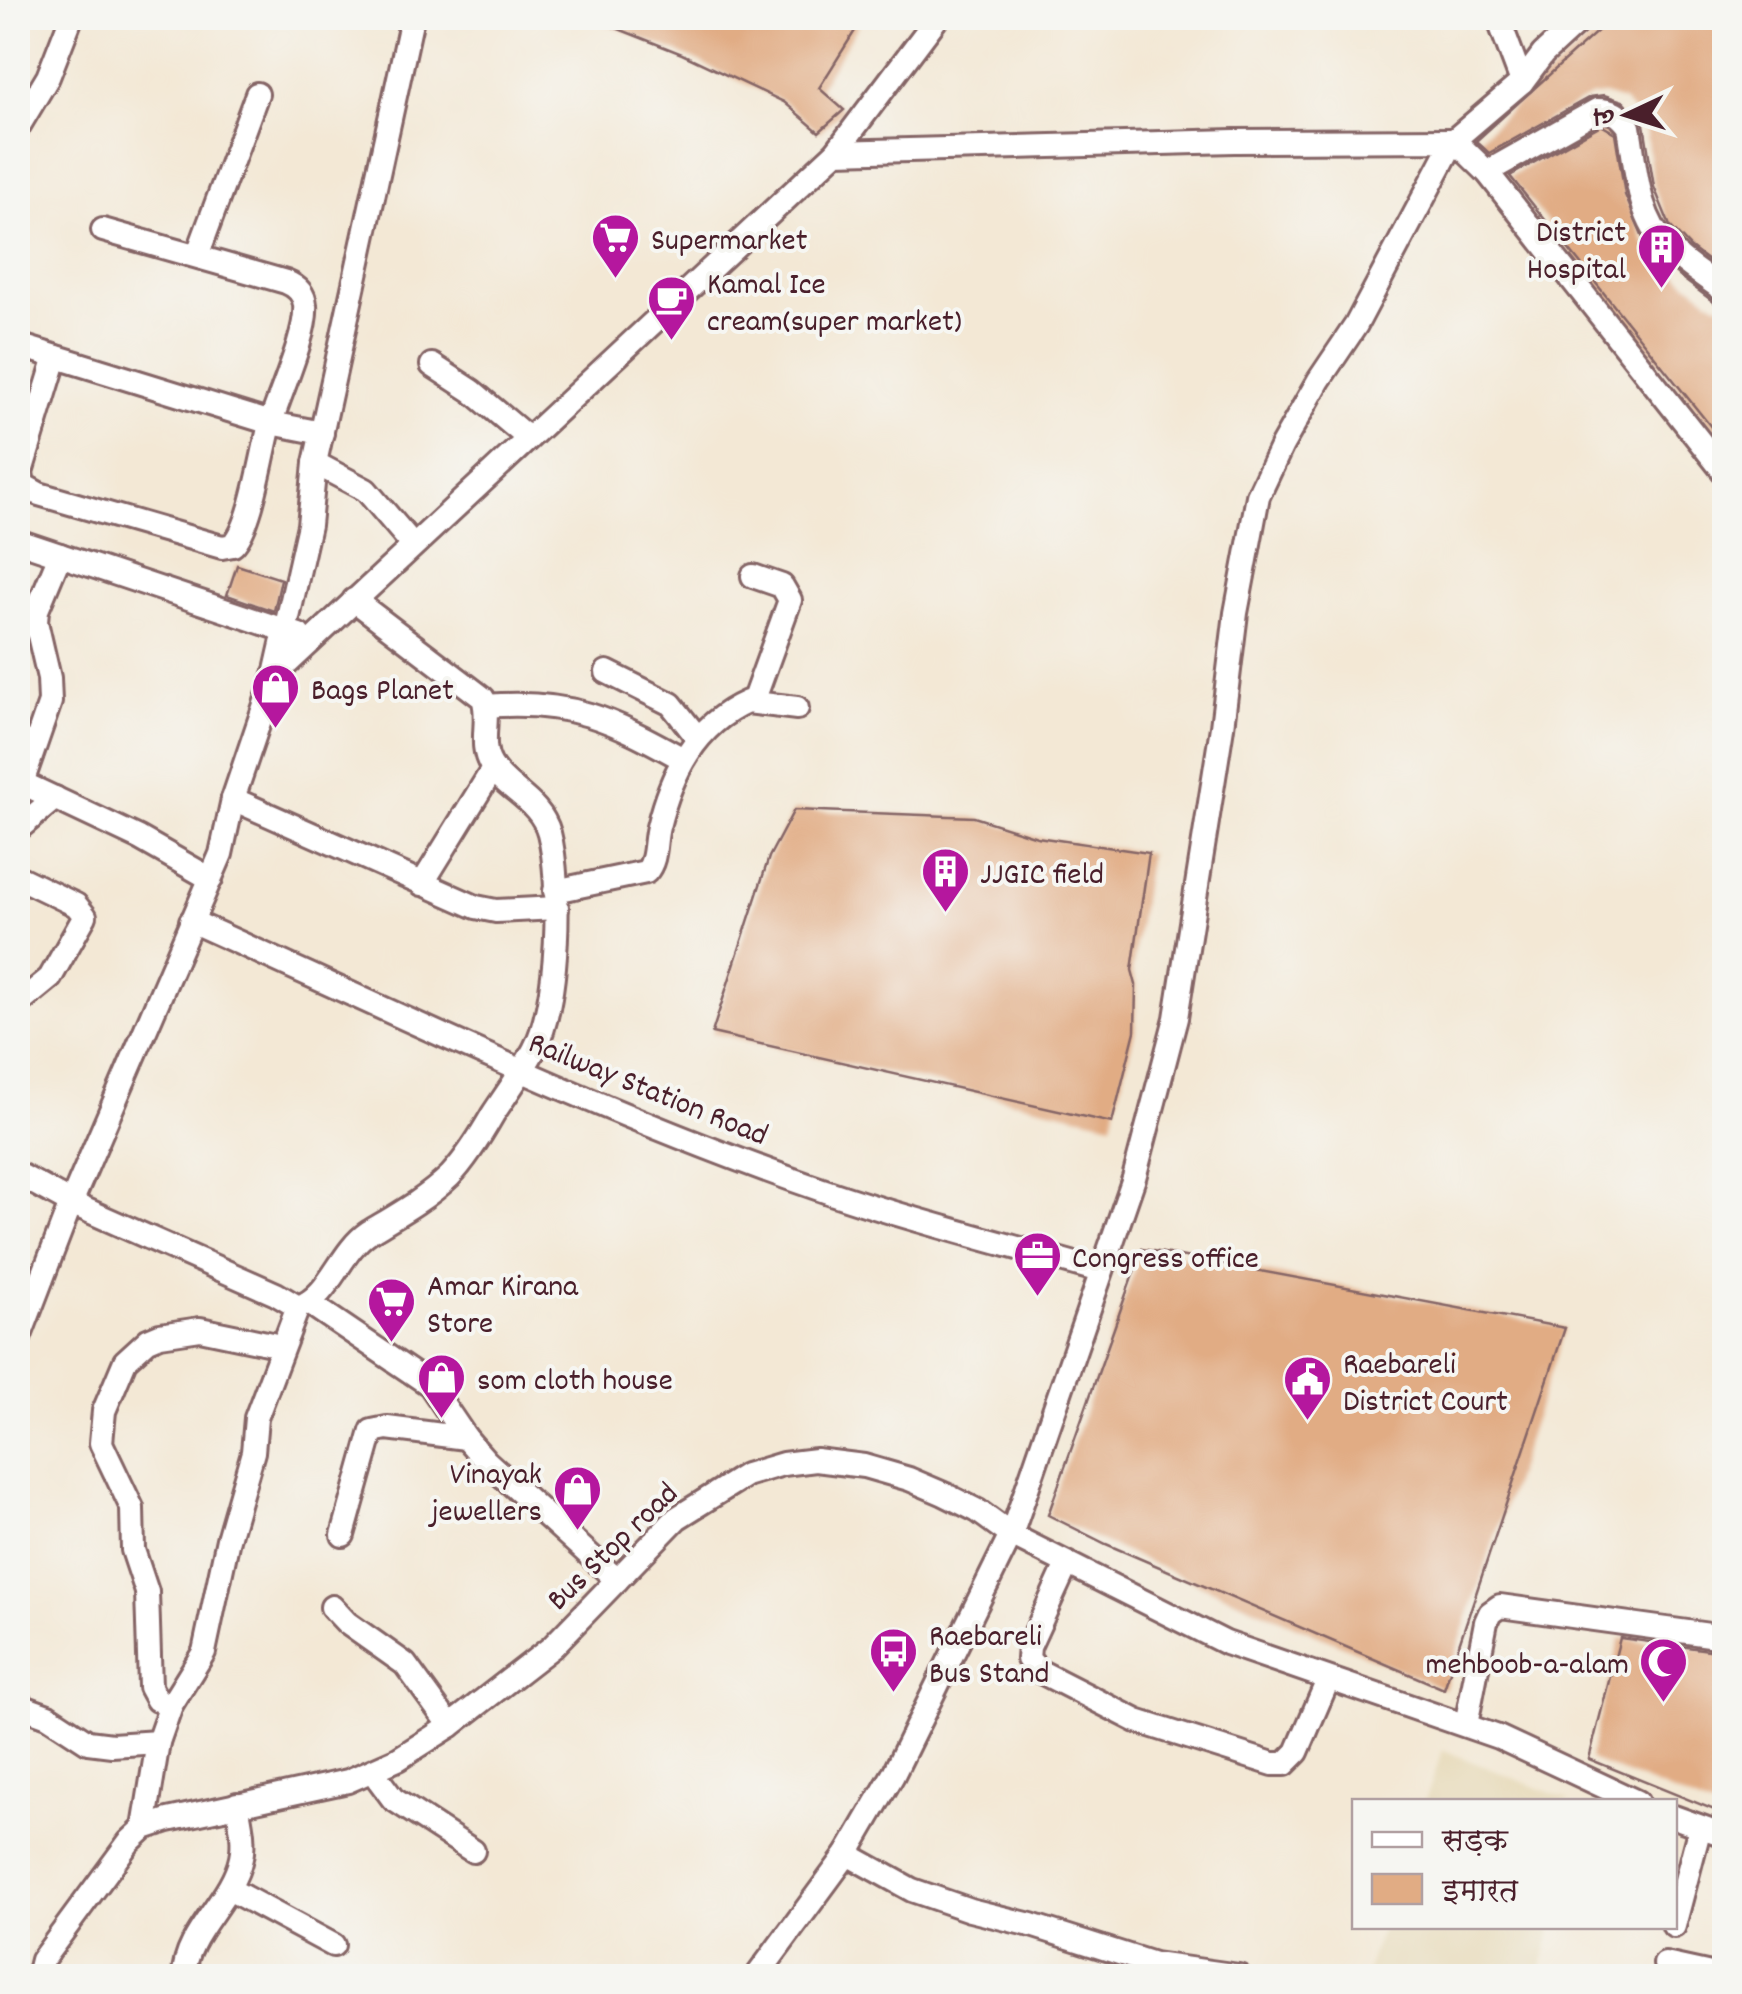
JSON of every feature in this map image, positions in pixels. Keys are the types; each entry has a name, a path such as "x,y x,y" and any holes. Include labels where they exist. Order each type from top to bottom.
{"street":[{"path":"18,1341 71,1202 211,879 275,675 308,525 315,463 412,18"},
{"path":"275,675 836,152 937,18"},
{"path":"1498,18 1522,82"},
{"path":"757,1976 847,1854 893,1775 1012,1535 1144,1143 1176,1018 1236,612 1258,496 1319,380 1356,325 1454,140 1522,82 1543,54 1582,18"},
{"path":"18,127 48,76 66,19"},
{"path":"196,256 257,94"},
{"path":"1487,172 1596,110 1611,110 1629,127 1644,208 1654,229 1667,247 1724,292"},
{"path":"836,152 1454,140 1487,172 1724,472"},
{"path":"56,357 21,472 23,485 39,494 222,547 233,545 244,525 271,422 304,321 303,296 296,286 286,282 103,230"},
{"path":"18,345 271,422 322,433"},
{"path":"432,365 472,391 528,438"},
{"path":"315,463 366,490 413,545"},
{"path":"18,540 314,639"},
{"path":"60,555 36,610 50,702 20,782 140,838 211,879"},
{"path":"753,576 782,586 790,600 753,702"},
{"path":"38,1976 42,1960 129,1842 144,1828 158,1742 170,1705 204,1652 228,1539 253,1452 256,1418 282,1346 303,1305 326,1285 352,1244 423,1198 452,1174 535,1048 545,1018 552,978 556,899 550,834 540,812 493,769 484,747 486,706 477,691 354,600"},
{"path":"607,672 671,704 697,737"},
{"path":"233,799 476,907 496,911 556,899 646,872 653,860 661,816 682,759 697,737 736,706 753,702 797,708"},
{"path":"486,706 543,703 600,716 682,759"},
{"path":"422,884 493,769"},
{"path":"18,829 55,798"},
{"path":"18,876 76,905 85,916 50,978 22,1001"},
{"name":"Railway Station Road","path":"190,921 519,1072 833,1194 1100,1271"},
{"path":"18,1174 71,1202 303,1305 430,1384 466,1438 500,1475 616,1580"},
{"path":"170,1705 157,1700 150,1687 148,1592 132,1550 132,1508 101,1443 104,1410 125,1361 148,1340 200,1328 282,1346"},
{"path":"343,1535 372,1431 387,1428 466,1438"},
{"name":"Bus Stop road","path":"144,1828 348,1781 427,1743 552,1648 677,1518 746,1475 783,1464 816,1460 864,1466 909,1479 978,1511 1012,1535 1066,1564 1226,1643 1466,1725 1631,1799"},
{"path":"1066,1564 1029,1647 1028,1660 1039,1671 1137,1721 1285,1764 1298,1752 1328,1680"},
{"path":"1466,1725 1486,1622 1500,1606 1724,1637"},
{"path":"332,1607 347,1623 405,1664 450,1726"},
{"path":"18,1706 48,1716 88,1742 112,1746 158,1742"},
{"path":"373,1772 393,1799 473,1851"},
{"path":"184,1976 192,1948 229,1889 242,1855 237,1804"},
{"path":"1677,1817 1724,1835"},
{"path":"1677,1915 1700,1827"},
{"path":"847,1854 912,1890 956,1906 1154,1964 1239,1976"},
{"path":"229,1889 333,1945"},
{"path":"1673,1929 1663,1970 1720,1976"}],"shaded area":[{"path":"1443,1750 1566,1799 1426,1799"},
{"path":"1381,1929 1552,1929 1540,1976 1365,1976"}],"building":[{"path":"591,18 863,18 819,88 844,110 819,132 784,102 682,54"},
{"path":"1612,18 1724,18 1724,273 1670,226 1654,187 1644,124 1623,101 1604,95 1590,97 1489,153 1476,141"},
{"path":"1601,125 1615,133 1625,195 1645,243 1679,276 1724,306 1724,443 1510,176"},
{"path":"237,565 281,579 274,611 227,595"},
{"name":"JJGIC field","path":"794,810 974,817 1037,837 1149,853 1132,970 1136,985 1135,1031 1112,1123 712,1033 769,857"},
{"name":"Raebareli District Court","path":"1142,1249 1565,1328 1444,1689 1106,1544 1048,1515"},
{"name":"mehboob-a-alam","path":"1620,1638 1724,1652 1724,1814 1589,1759"}],"place":[{"name":"Supermarket","path":"616,280"},
{"name":"District Hospital","path":"1661,290"},
{"name":"Kamal Ice cream(super market)","path":"672,342"},
{"name":"Bags Planet","path":"276,730"},
{"name":"JJGIC field","path":"945,914"},
{"name":"Congress office","path":"1037,1298"},
{"name":"Amar Kirana Store","path":"392,1344"},
{"name":"som cloth house","path":"442,1420"},
{"name":"Raebareli District Court","path":"1308,1422"},
{"name":"Vinayak jewellers","path":"577,1532"},
{"name":"Raebareli Bus Stand","path":"894,1694"},
{"name":"mehboob-a-alam","path":"1664,1704"}]}
